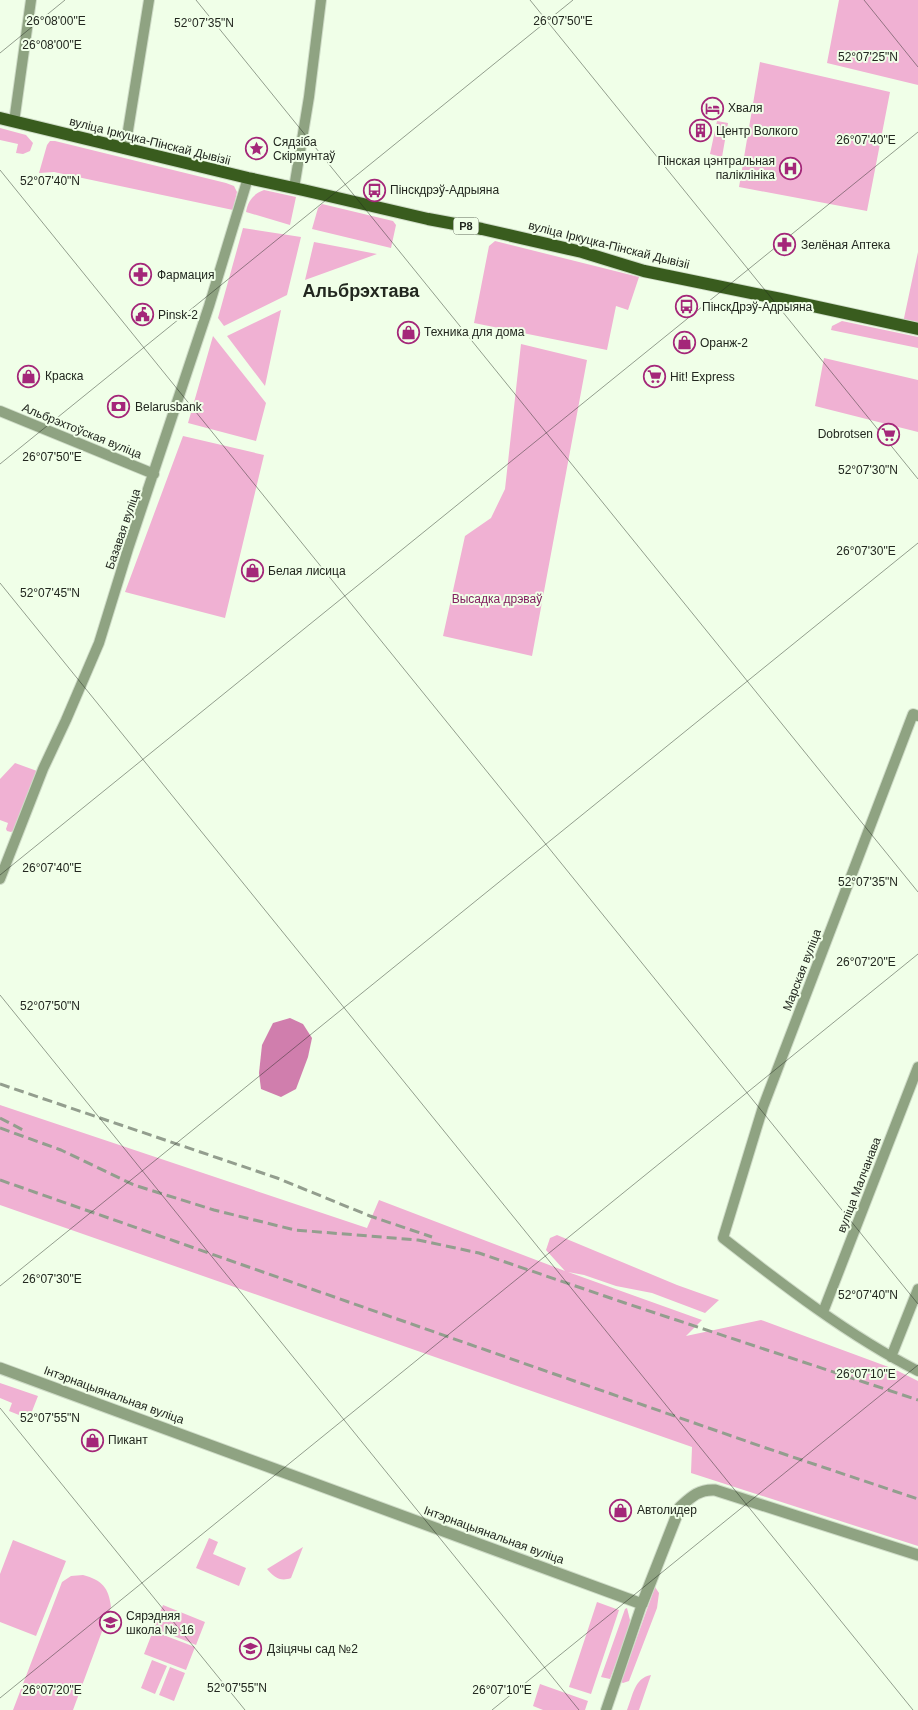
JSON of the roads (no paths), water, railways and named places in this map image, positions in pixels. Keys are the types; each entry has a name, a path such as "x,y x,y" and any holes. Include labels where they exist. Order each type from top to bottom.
{"main road":[{"name":"вуліца Іркуцка-Пінскай Дывізіі","path":"0,118 248,178 582,252 644,271 781,298 918,329"}],"street":[{"path":"14,122 31,0"},
{"path":"125,149 150,0"},
{"path":"294,188 309,97 321,0"},
{"name":"Базавая вуліца","path":"0,880 43,769 99,643 248,178"},
{"name":"Альбрэхтоўская вуліца","path":"0,411 154,474"},
{"name":"Марская вуліца","path":"823,1312 723,1238 763,1107 916,715"},
{"name":"вуліца Малчанава","path":"823,1312 918,1067"},
{"path":"891,1357 918,1289"},
{"path":"823,1312 891,1357 918,1371"},
{"name":"Інтэрнацыянальная вуліца","path":"0,1368 642,1604"},
{"path":"606,1710 642,1604 680,1507 690,1497 700,1491 707,1489 724,1493 918,1555"}],"railway":[{"path":"0,1084 277,1178 370,1216 432,1237"},
{"path":"0,1118 23,1130"},
{"path":"0,1128 61,1150 134,1185 214,1210 295,1230 418,1240 479,1253 918,1400"},
{"path":"0,1180 763,1447 918,1499"}],"place":[{"name":"Хваля","path":"712,108"},
{"name":"Центр Волкого","path":"700,131"},
{"name":"Сядзіба Скірмунтаў","path":"257,149"},
{"name":"Пінская цэнтральная паліклініка","path":"791,168"},
{"name":"Пінскдрэў-Адрыяна","path":"374,190"},
{"name":"Зелёная Аптека","path":"785,245"},
{"name":"Фармация","path":"141,275"},
{"name":"ПінскДрэў-Адрыяна","path":"686,307"},
{"name":"Pinsk-2","path":"142,315"},
{"name":"Техника для дома","path":"408,332"},
{"name":"Оранж-2","path":"684,343"},
{"name":"Краска","path":"29,376"},
{"name":"Hit! Express","path":"654,377"},
{"name":"Belarusbank","path":"119,407"},
{"name":"Dobrotsen","path":"889,434"},
{"name":"Белая лисица","path":"252,571"},
{"name":"Пикант","path":"92,1440"},
{"name":"Автолидер","path":"621,1510"},
{"name":"Сярэдняя школа № 16","path":"110,1623"},
{"name":"Дзіцячы сад №2","path":"251,1649"}],"district":[{"name":"Альбрэхтава","path":"361,291"}],"park label":[{"name":"Высадка дрэваў","path":"497,599"}]}
